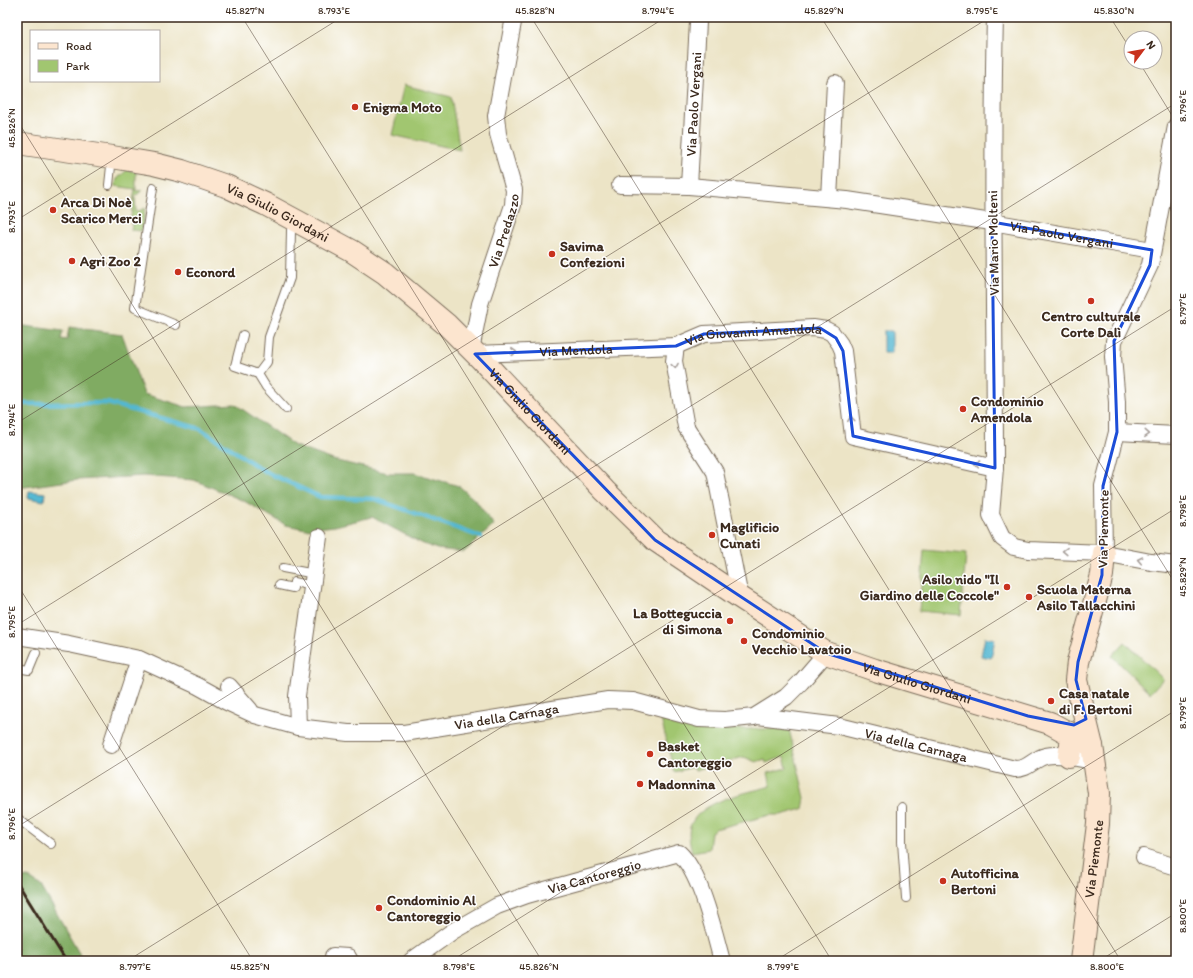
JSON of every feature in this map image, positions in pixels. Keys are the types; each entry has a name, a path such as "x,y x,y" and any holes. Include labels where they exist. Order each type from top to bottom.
{"street":[{"name":"Via Predazzo","path":"473,352 480,304 513,205 514,190 498,134 496,116 514,17"},
{"name":"Via Mario Molteni","path":"994,468 996,424 992,222 995,18"},
{"name":"Via Paolo Vergani","path":"689,186 698,22"},
{"path":"829,198 835,83"},
{"name":"Via Piemonte","path":"1081,961 1098,824 1099,793 1096,753 1076,680 1078,662 1102,575 1104,553 1103,486 1117,432 1113,357 1114,341 1150,265 1176,126"},
{"name":"Via Giulio Giordani","path":"17,143 154,164 182,171 226,186 265,204 352,251 385,273 421,303 473,352 655,540 826,653 875,670 1050,723 1069,733 1096,753"},
{"name":"Via Paolo Vergani","path":"620,184 689,186 829,198 992,222 1152,250"},
{"name":"Via Giovanni Amendola","path":"740,597 715,472 686,427 674,361 676,346 704,334 813,328 826,330 836,338 843,351 853,436 994,468"},
{"name":"Via Mendola","path":"473,352 676,346"},
{"path":"1117,432 1176,435"},
{"path":"994,468 991,515 1002,538 1014,547 1028,550 1104,553 1176,565"},
{"path":"298,727 297,696 314,570 320,537"},
{"name":"Via della Carnaga","path":"17,636 69,644 139,659 198,686 255,715 298,727 348,733 405,737 608,700 633,701 699,719 725,720 758,716 839,726 1015,769 1024,769 1042,757 1050,755 1069,756 1096,753"},
{"name":"Via della Carnaga","path":"758,716 786,697 826,653"},
{"path":"111,745 139,659"},
{"path":"229,686 255,715"},
{"name":"Via Giulio Giordani","path":"1028,716 1074,724 1086,719"},
{"path":"1069,733 1072,739 1069,756"},
{"name":"Via Cantoreggio","path":"411,961 453,931 497,906 527,895 678,853 685,859 696,878 722,961"},
{"path":"1144,857 1176,867"},
{"path":"333,956 348,957 350,961"}],"lane":[{"path":"109,185 112,157"},
{"path":"153,188 135,308 176,324"},
{"path":"258,374 267,362 270,337 290,278 291,230"},
{"path":"243,335 235,366 258,374 266,387 286,409"},
{"path":"283,568 314,570"},
{"path":"279,585 293,588 294,582 314,570"},
{"path":"17,668 29,670 36,653"},
{"path":"902,807 902,842 906,898"},
{"path":"17,818 51,844"}],"highlighted area":[{"path":"992,222 1152,250 1150,265 1114,341 1117,432 1103,486 1102,575 1078,662 1076,680 1086,719 1074,725 1028,716 826,653 655,540 475,354 676,346 704,334 820,328 836,338 843,351 853,436 995,468"}],"shaded area":[{"path":"1169,446 1176,446 1176,503 1175,497"}],"green space":[{"path":"404,85 451,97 460,150 392,135"},
{"path":"127,170 136,172 136,191 143,190 135,196 136,212 145,208 142,231 131,230 132,224 130,223 135,189 115,186 117,179"},
{"path":"17,325 63,331 61,339 67,340 69,327 122,334 144,394 186,407 235,404 295,446 333,460 388,473 414,473 459,486 476,501 494,525 464,552 437,549 421,543 372,517 335,526 306,529 286,525 244,501 194,480 144,476 77,480 17,488"},
{"path":"924,550 966,554 961,615 919,611"},
{"path":"1125,642 1163,679 1150,693 1112,656"},
{"path":"661,719 688,726 710,729 789,729 805,798 803,809 781,815 770,815 715,829 711,832 709,849 692,852 689,830 695,818 703,810 725,799 771,786 768,773 787,768 784,757 766,763 765,759 756,762 744,757 695,770 694,767 674,772"},
{"path":"28,877 41,886 84,961 17,961 17,879"}],"water":[{"path":"883,331 892,331 892,353 883,353"},
{"path":"29,491 45,493 44,501 28,498"},
{"path":"985,637 995,639 991,658 981,656"}],"waterway":[{"path":"17,404 107,403 201,429 264,471 320,497 375,499 481,537"}],"railway":[{"path":"17,882 66,961"}],"place":[{"name":"Enigma Moto","path":"355,107"},
{"name":"Arca Di Noè Scarico Merci","path":"53,210"},
{"name":"Savima Confezioni","path":"552,254"},
{"name":"Agri Zoo 2","path":"72,261"},
{"name":"Econord","path":"178,272"},
{"name":"Centro culturale Corte Dalì","path":"1091,301"},
{"name":"Condominio Amendola","path":"963,409"},
{"name":"Maglificio Cunati","path":"712,535"},
{"name":"Asilo nido \"Il Giardino delle Coccole\"","path":"1007,587"},
{"name":"Scuola Materna Asilo Tallacchini","path":"1029,597"},
{"name":"La Botteguccia di Simona","path":"730,621"},
{"name":"Condominio Vecchio Lavatoio","path":"744,641"},
{"name":"Casa natale di F. Bertoni","path":"1051,701"},
{"name":"Basket Cantoreggio","path":"650,754"},
{"name":"Madonnina","path":"640,784"},
{"name":"Autofficina Bertoni","path":"943,881"},
{"name":"Condominio Al Cantoreggio","path":"379,908"}]}
